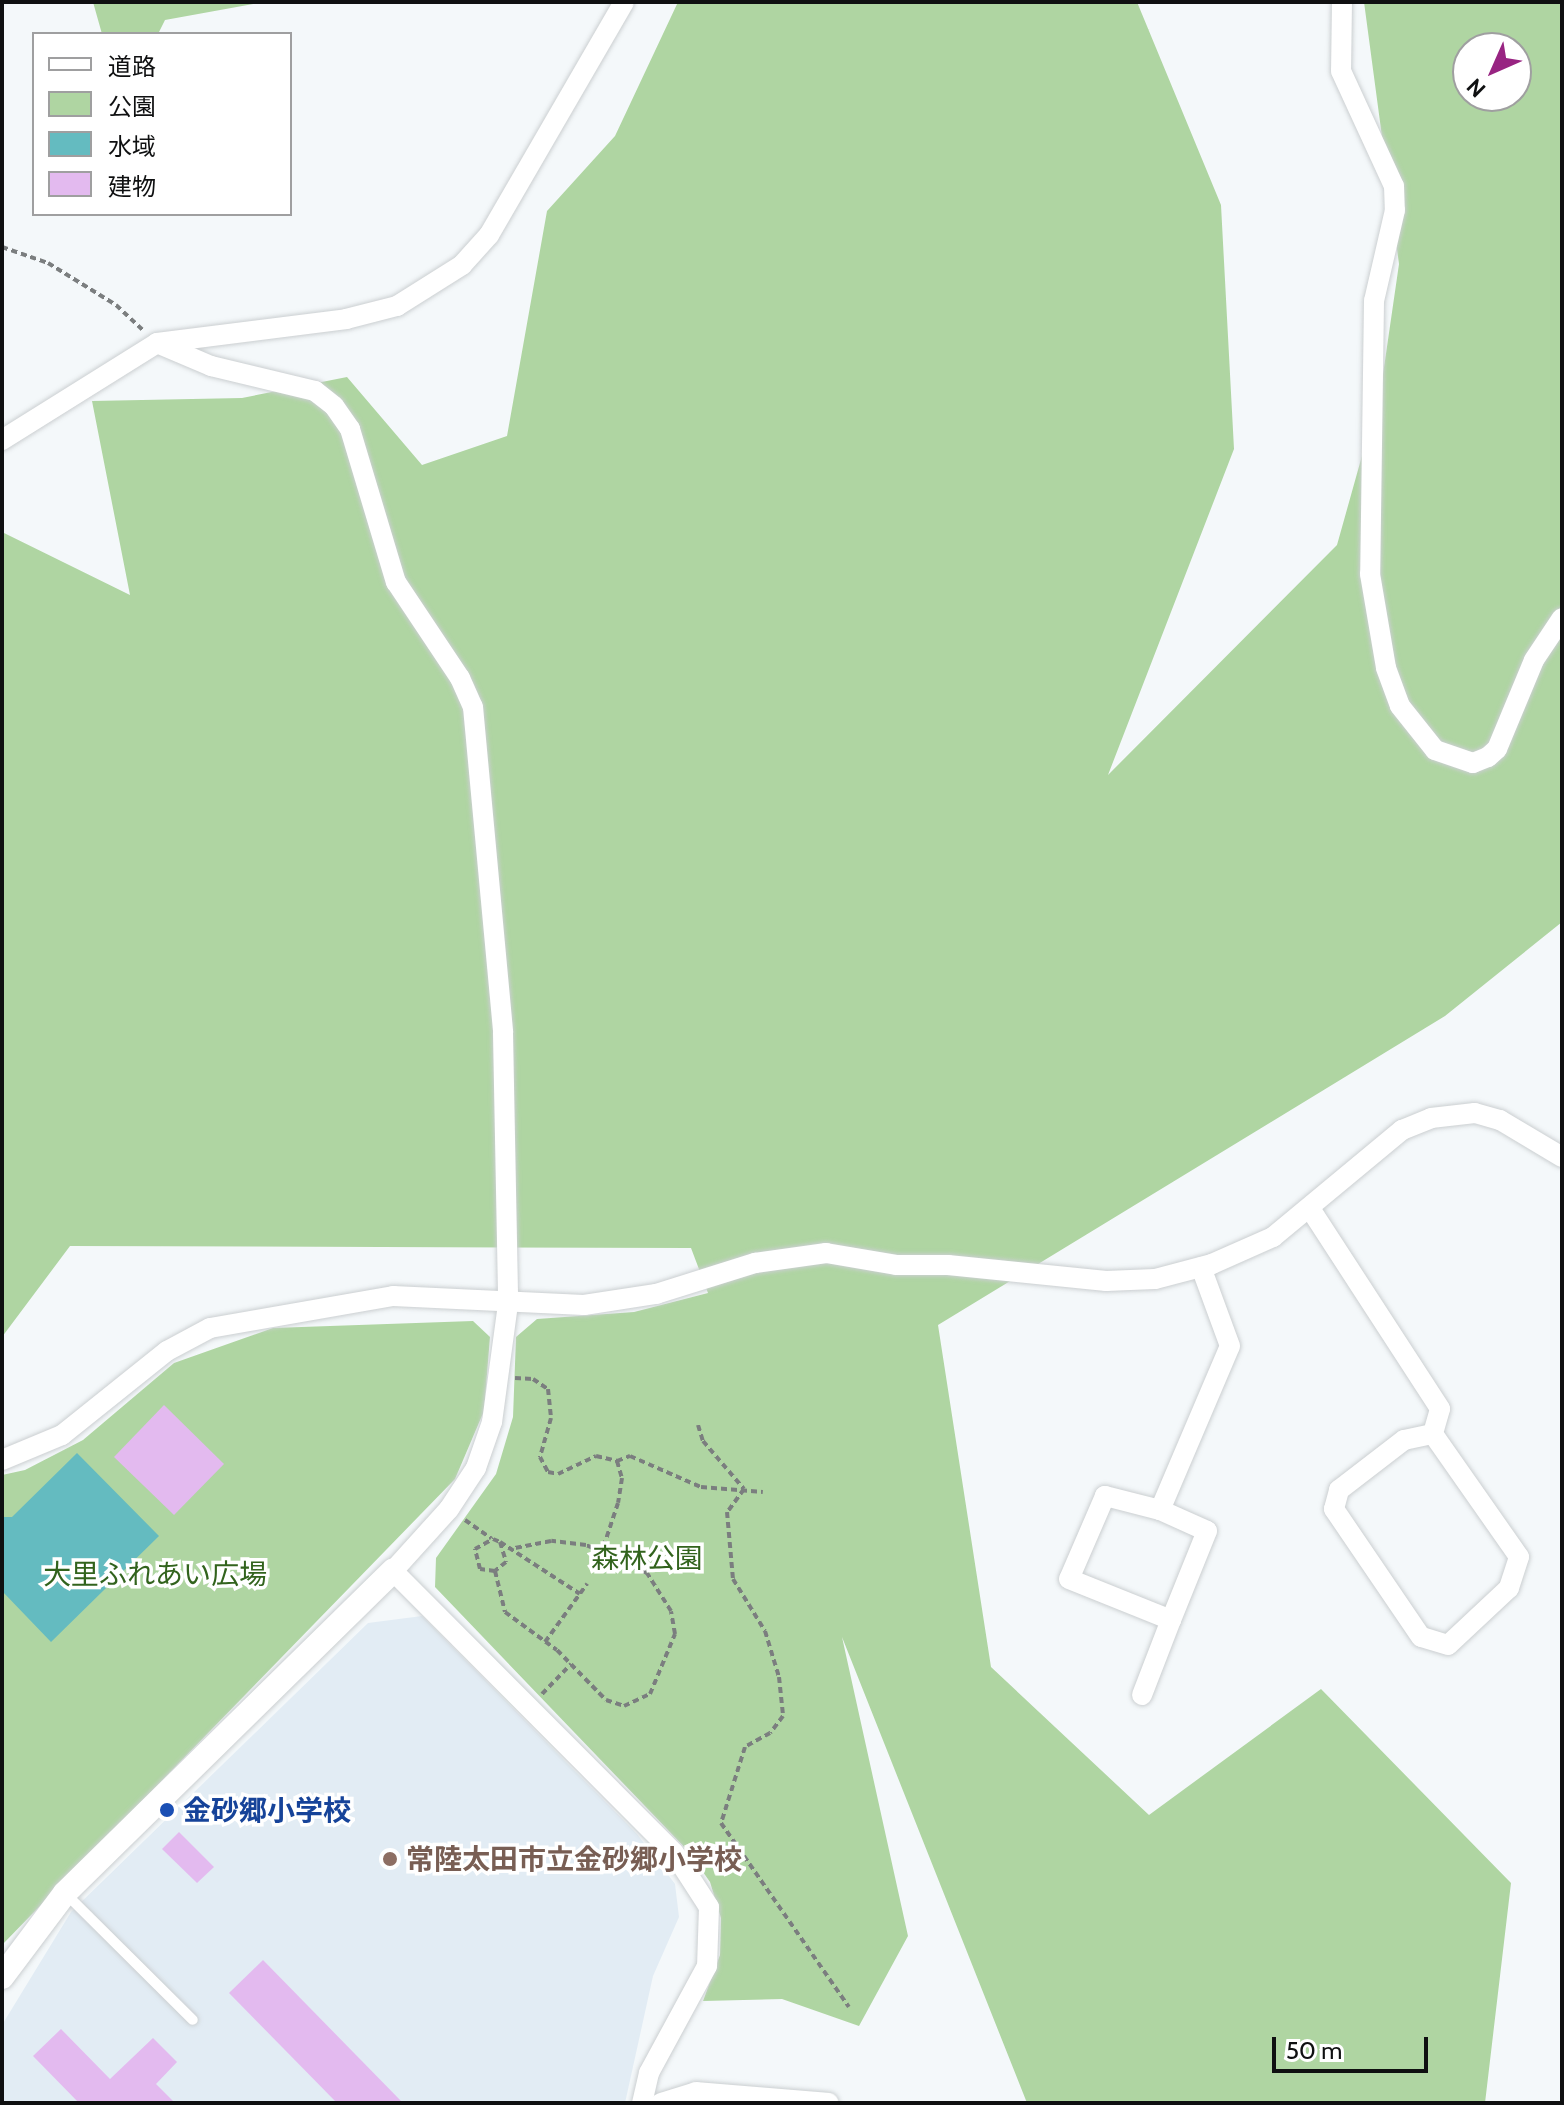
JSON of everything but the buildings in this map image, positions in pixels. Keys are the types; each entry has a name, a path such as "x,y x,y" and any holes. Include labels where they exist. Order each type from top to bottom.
{"street":[{"path":"2,440 157,343 346,319 397,306 462,265 489,235 624,2"},
{"path":"1342,2 1341,71 1394,186 1395,210 1374,301 1370,574 1386,668 1400,706 1435,750 1473,763 1488,757 1497,749 1534,660 1562,618"},
{"path":"2,1977 8,1954 65,1893 393,1571 449,1509 481,1457 500,1376 508,1304 503,1033 473,707 460,678 396,582 350,429 334,406 315,391 211,366 157,343"},
{"path":"2,1460 62,1435 167,1351 210,1328 393,1296 508,1304 584,1305 656,1294 755,1263 826,1253 896,1265 948,1265 1106,1281 1155,1279 1201,1267 1273,1237 1311,1210 1402,1130 1452,1113 1500,1120 1562,1157"},
{"path":"1311,1210 1440,1409 1433,1434"},
{"path":"1160,1510 1230,1346 1201,1267"},
{"path":"1433,1434 1519,1557 1509,1588 1448,1645 1421,1637 1334,1509 1339,1490 1404,1440 1433,1434"},
{"path":"1142,1695 1207,1531 1160,1510 1105,1496 1069,1579 1171,1620"},
{"path":"393,1571 674,1853 709,1907 707,1966 649,2073 642,2103"},
{"path":"661,2103 696,2092 829,2103"}],"lane":[{"path":"65,1893 193,2020"}],"path":[{"path":"2,247 48,263 116,305 157,343"},
{"path":"500,1376 533,1379 548,1389 551,1418 540,1457 548,1472 558,1474 596,1456 617,1461 630,1456 701,1487 763,1492"},
{"path":"698,1425 703,1441 744,1489"},
{"path":"602,1551 618,1503 622,1478 617,1461"},
{"path":"744,1489 727,1512 733,1579 765,1631 779,1677 783,1716 770,1733 745,1747 721,1823 849,2007"},
{"path":"449,1509 580,1594"},
{"path":"493,1539 479,1543 474,1556 480,1569 495,1571"},
{"path":"495,1571 505,1612 571,1664 606,1700 634,1705 656,1686 675,1634 666,1601 647,1573 602,1551 551,1541 510,1549"},
{"path":"495,1571 507,1555 500,1542"},
{"path":"545,1642 587,1584"},
{"path":"529,1708 571,1664"}],"shaded area":[{"name":"常陸太田市立金砂郷小学校","path":"422,1616 637,1834 675,1884 679,1917 653,1976 625,2103 2,2103 2,2025 71,1912 368,1623"}],"green space":[{"path":"93,2 265,2 165,20 159,32 101,32"},
{"name":"森林公園","path":"678,2 1137,2 1221,205 1234,449 1108,775 1337,545 1381,388 1399,264 1364,2 1562,2 1562,922 1445,1016 938,1325 991,1667 1149,1815 1321,1689 1511,1883 1485,2103 1027,2103 842,1637 908,1936 859,2026 782,1999 703,2001 720,1955 721,1918 710,1882 689,1852 435,1587 436,1558 496,1474 513,1417 516,1337 537,1319 634,1312 708,1293 691,1248 70,1246 2,1337 2,532 130,595 92,401 242,398 347,377 422,465 507,436 547,211 615,136"},
{"name":"大里ふれあい広場","path":"473,1321 490,1337 484,1411 455,1479 2,1945 2,1475 25,1470 83,1440 174,1363 273,1328"}],"water":[{"path":"77,1453 159,1536 51,1642 2,1591 2,1517 12,1517"}],"place":[{"name":"金砂郷小学校","path":"167,1810"},
{"name":"常陸太田市立金砂郷小学校","path":"390,1859"}]}
